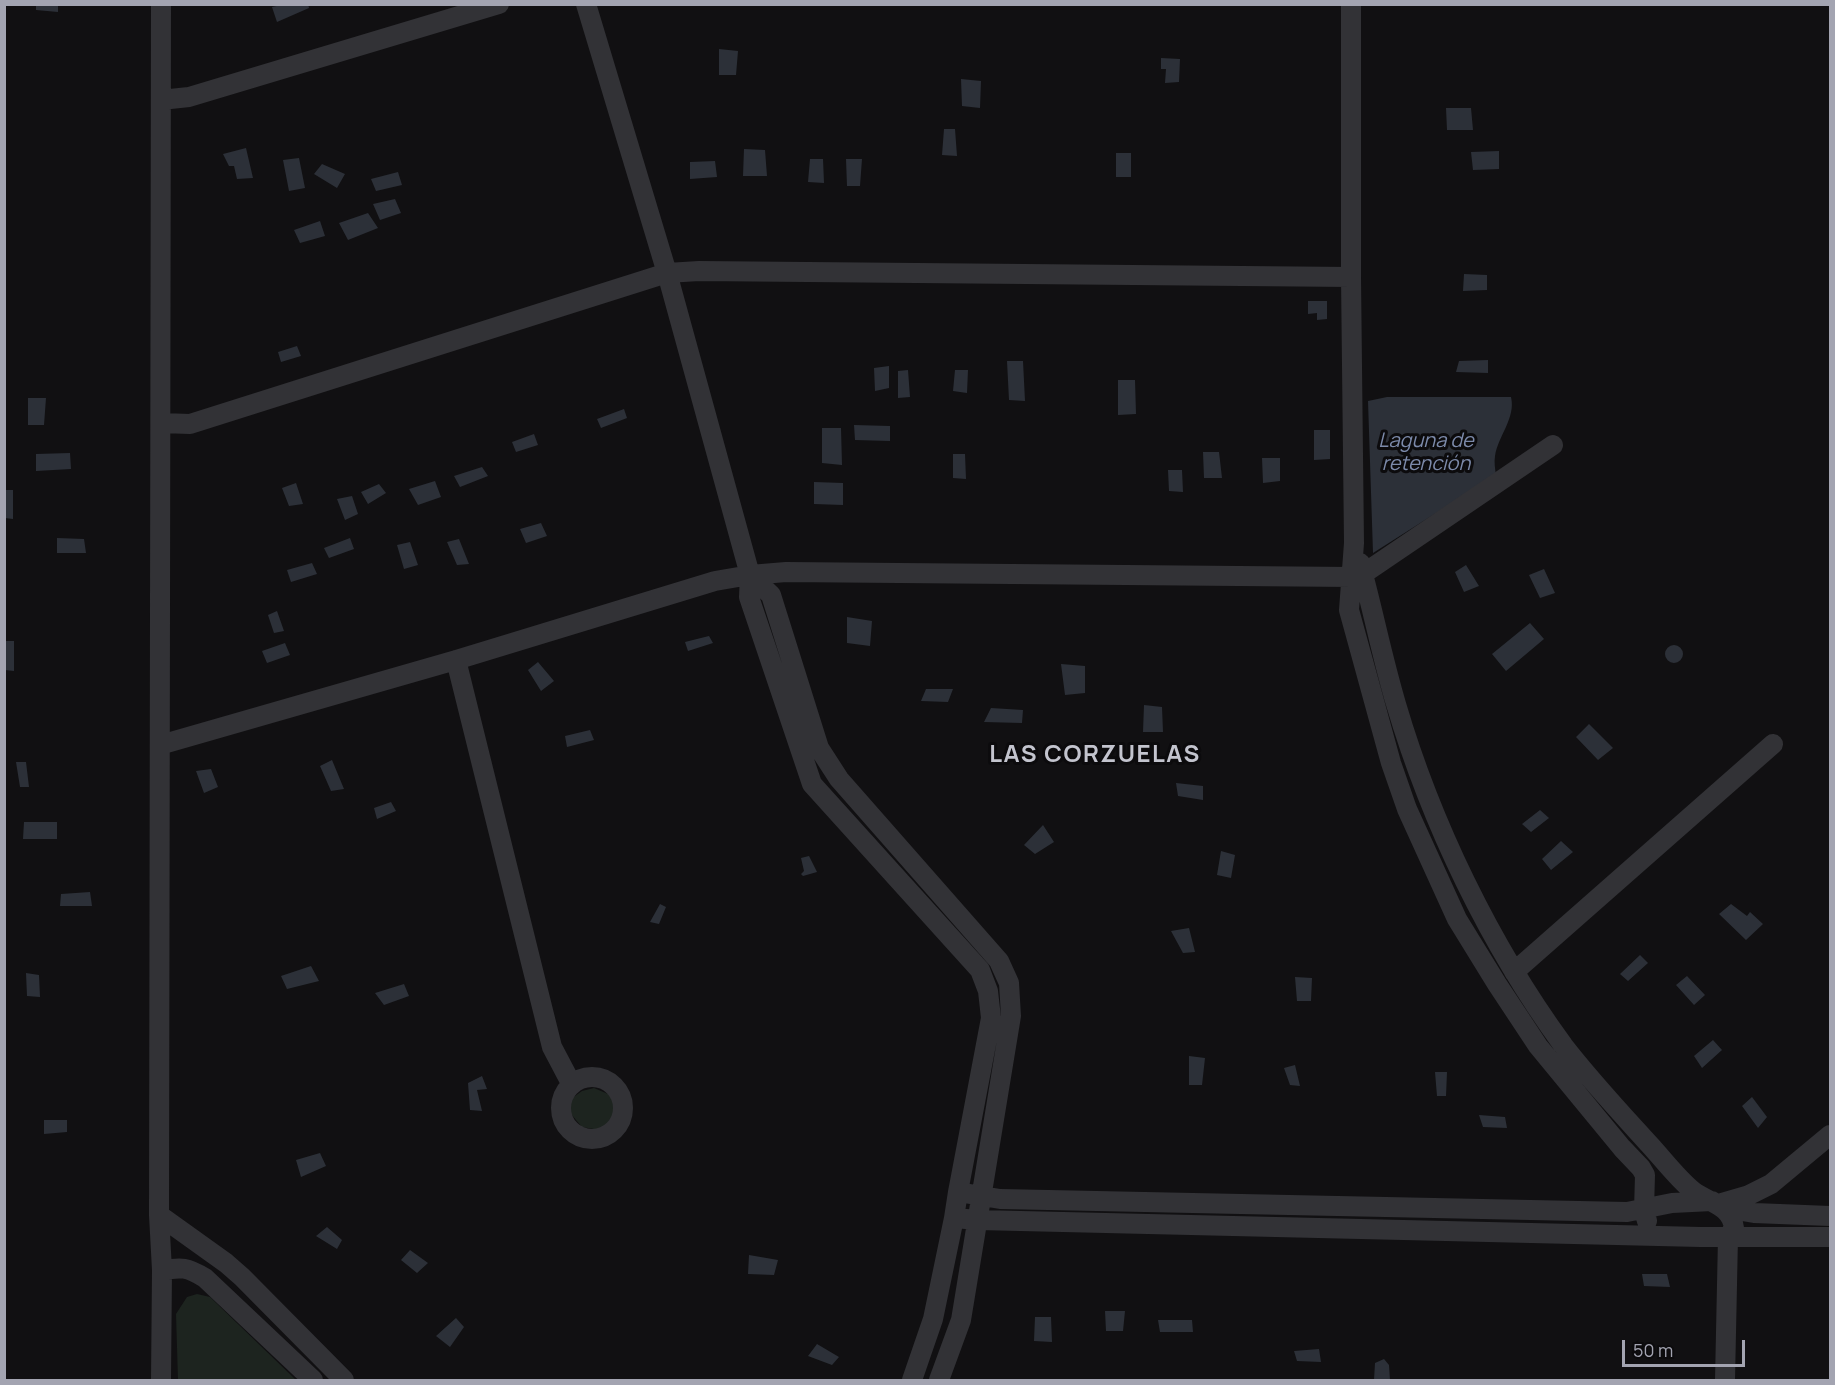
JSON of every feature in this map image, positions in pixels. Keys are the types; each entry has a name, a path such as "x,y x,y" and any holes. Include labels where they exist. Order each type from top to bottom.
{"street":[{"path":"161,4 159,1215 162,1270 161,1380"},
{"path":"161,100 189,98 499,4"},
{"path":"586,4 667,273 750,575 748,597 812,784 980,970 988,991 991,1018 954,1218 933,1319 912,1380"},
{"path":"1351,4 1354,543 1358,576 1395,703 1438,824 1514,972 1576,1062 1605,1096 1693,1191 1718,1205 1733,1222 1734,1228 1728,1237 1725,1380"},
{"path":"161,423 190,424 667,273 699,271 1351,277"},
{"path":"160,745 456,660 715,581 750,575 797,572 1358,576 1553,445"},
{"path":"750,575 771,595 819,748 838,779 999,961 1010,983 1011,1016 961,1320 939,1380"},
{"path":"1358,576 1348,610 1390,763 1432,866 1457,919 1538,1046 1641,1168 1645,1175 1644,1210 1656,1235"},
{"path":"456,660 552,1047 572,1084"},
{"path":"1514,972 1773,744"},
{"path":"1718,1205 1749,1195 1771,1184 1830,1135"},
{"path":"1771,1184 1774,1204 1789,1215"},
{"path":"958,1192 1000,1199 1627,1212 1672,1203 1718,1205 1754,1213 1830,1216"},
{"path":"159,1215 242,1277 344,1380"},
{"path":"954,1218 1830,1238"},
{"path":"162,1270 189,1268 204,1278 313,1380"}],"shaded area":[{"path":"594,1088 608,1094 617,1106 615,1119 600,1130 582,1127 571,1114 571,1099 582,1091"},
{"path":"197,1294 210,1297 296,1380 178,1380 176,1314 187,1297"}],"water":[{"path":"308,4 309,8 277,22 272,7 281,5"},
{"path":"36,5 58,5 58,12 36,10"},
{"path":"719,49 738,51 736,75 719,75"},
{"path":"1161,58 1180,59 1179,82 1165,83 1166,69 1161,69"},
{"path":"961,79 981,81 980,108 962,106"},
{"path":"1446,108 1471,108 1473,130 1447,130"},
{"path":"944,129 955,129 957,156 942,155"},
{"path":"246,148 253,178 237,179 234,166 229,166 223,154"},
{"path":"744,149 765,150 767,176 743,176"},
{"path":"1499,151 1499,169 1473,170 1471,152"},
{"path":"1116,153 1131,153 1131,177 1116,177"},
{"path":"299,158 305,188 289,191 283,160"},
{"path":"810,159 823,159 824,183 808,182"},
{"path":"846,159 862,159 860,186 847,186"},
{"path":"715,161 717,177 690,179 690,162"},
{"path":"322,164 345,174 337,188 314,174"},
{"path":"398,172 402,185 376,191 371,179"},
{"path":"395,199 401,213 380,220 373,204"},
{"path":"368,213 378,228 348,240 339,223"},
{"path":"320,221 325,236 300,243 294,230"},
{"path":"1464,274 1487,275 1487,290 1463,291"},
{"path":"1308,301 1327,301 1327,319 1317,320 1317,313 1308,314"},
{"path":"297,346 301,356 281,362 278,352"},
{"path":"1488,360 1488,373 1456,372 1459,361"},
{"path":"1007,361 1023,361 1025,401 1009,400"},
{"path":"889,366 889,388 875,391 874,368"},
{"path":"908,370 910,397 898,398 898,371"},
{"path":"955,370 968,370 967,393 953,391"},
{"path":"1118,380 1135,380 1136,414 1118,415"},
{"name":"Laguna de retención","path":"1387,397 1511,397 1512,405 1509,420 1495,456 1496,475 1373,553 1368,401"},
{"path":"28,398 46,398 44,425 28,425"},
{"path":"624,409 627,418 601,428 597,419"},
{"path":"854,425 890,426 890,441 855,440"},
{"path":"822,428 841,428 842,465 822,463"},
{"path":"1314,430 1330,430 1330,459 1314,460"},
{"path":"534,434 538,445 516,452 512,442"},
{"path":"1203,452 1219,452 1222,478 1204,478"},
{"path":"70,453 71,469 36,471 36,454"},
{"path":"953,454 965,454 966,479 953,478"},
{"path":"1262,458 1280,458 1280,481 1263,483"},
{"path":"482,467 488,476 460,487 454,476"},
{"path":"1168,470 1182,470 1183,492 1169,491"},
{"path":"435,481 441,497 418,505 409,489"},
{"path":"814,482 843,483 843,505 814,504"},
{"path":"296,483 303,504 289,506 282,488"},
{"path":"379,484 386,493 368,504 361,492"},
{"path":"4,490 13,490 13,519 5,518"},
{"path":"352,496 358,514 345,520 337,499"},
{"path":"541,523 547,536 526,543 520,529"},
{"path":"57,538 84,539 86,553 57,553"},
{"path":"350,538 354,549 329,558 324,548"},
{"path":"459,539 469,564 457,565 447,542"},
{"path":"410,542 418,565 404,569 397,545"},
{"path":"312,563 317,574 291,582 287,570"},
{"path":"1466,565 1479,586 1464,592 1455,572"},
{"path":"1544,569 1555,593 1540,598 1529,575"},
{"path":"277,611 284,631 274,633 268,615"},
{"path":"847,617 872,621 870,646 847,643"},
{"path":"1530,623 1544,639 1506,671 1492,654"},
{"path":"709,636 713,643 688,651 685,642"},
{"path":"5,641 14,641 14,671 5,670"},
{"path":"285,643 290,655 267,663 262,651"},
{"path":"1670,645 1678,645 1683,650 1681,661 1670,663 1665,658 1665,650"},
{"path":"538,662 554,681 541,691 528,670"},
{"path":"1061,664 1085,666 1085,693 1065,695"},
{"path":"926,689 953,689 948,702 921,701"},
{"path":"1144,705 1162,707 1163,732 1143,732"},
{"path":"991,708 1023,710 1022,723 984,722"},
{"path":"1589,724 1613,748 1598,760 1576,737"},
{"path":"590,730 594,740 567,747 565,736"},
{"path":"332,760 344,789 331,791 320,766"},
{"path":"16,762 26,762 29,787 20,787"},
{"path":"211,769 218,787 204,793 196,771"},
{"path":"1176,783 1203,786 1203,800 1178,796"},
{"path":"391,802 396,811 377,819 374,808"},
{"path":"1540,810 1549,818 1531,832 1522,824"},
{"path":"24,822 57,822 57,839 23,839"},
{"path":"1043,825 1054,842 1035,854 1024,845"},
{"path":"1561,841 1573,852 1551,870 1542,859"},
{"path":"1221,851 1235,855 1231,878 1217,875"},
{"path":"809,856 817,872 803,876 801,858"},
{"path":"90,892 92,906 60,906 61,894"},
{"path":"660,904 666,907 659,924 650,922"},
{"path":"1731,904 1747,916 1750,912 1763,924 1746,940 1719,914"},
{"path":"1189,928 1195,952 1183,953 1171,931"},
{"path":"1640,955 1648,963 1628,981 1620,974"},
{"path":"311,966 319,981 287,989 281,976"},
{"path":"26,973 39,975 40,997 27,996"},
{"path":"1687,976 1705,995 1694,1005 1676,985"},
{"path":"1295,977 1312,978 1311,1001 1297,1001"},
{"path":"404,984 409,996 384,1005 375,993"},
{"path":"1713,1040 1722,1050 1702,1068 1694,1056"},
{"path":"1189,1056 1205,1058 1202,1085 1189,1085"},
{"path":"1295,1065 1300,1086 1290,1085 1284,1068"},
{"path":"1435,1072 1447,1072 1446,1096 1437,1096"},
{"path":"482,1076 487,1089 477,1090 482,1111 470,1110 468,1083"},
{"path":"1752,1097 1767,1117 1758,1128 1742,1106"},
{"path":"1479,1115 1505,1117 1507,1128 1483,1127"},
{"path":"44,1120 67,1120 67,1132 44,1134"},
{"path":"320,1153 326,1166 301,1177 296,1160"},
{"path":"327,1227 342,1240 337,1249 316,1236"},
{"path":"410,1250 428,1263 417,1273 401,1260"},
{"path":"749,1255 778,1260 774,1275 748,1274"},
{"path":"1642,1274 1667,1274 1670,1287 1644,1286"},
{"path":"1105,1311 1125,1311 1123,1331 1106,1331"},
{"path":"1035,1317 1051,1317 1052,1342 1034,1341"},
{"path":"456,1318 464,1327 450,1347 436,1336"},
{"path":"1158,1320 1192,1320 1193,1332 1160,1332"},
{"path":"817,1344 839,1357 832,1365 808,1356"},
{"path":"1319,1349 1321,1362 1297,1361 1294,1351"},
{"path":"1384,1359 1389,1365 1390,1380 1374,1380 1375,1363"}],"district":[{"name":"LAS CORZUELAS","path":"1095,755"}]}
